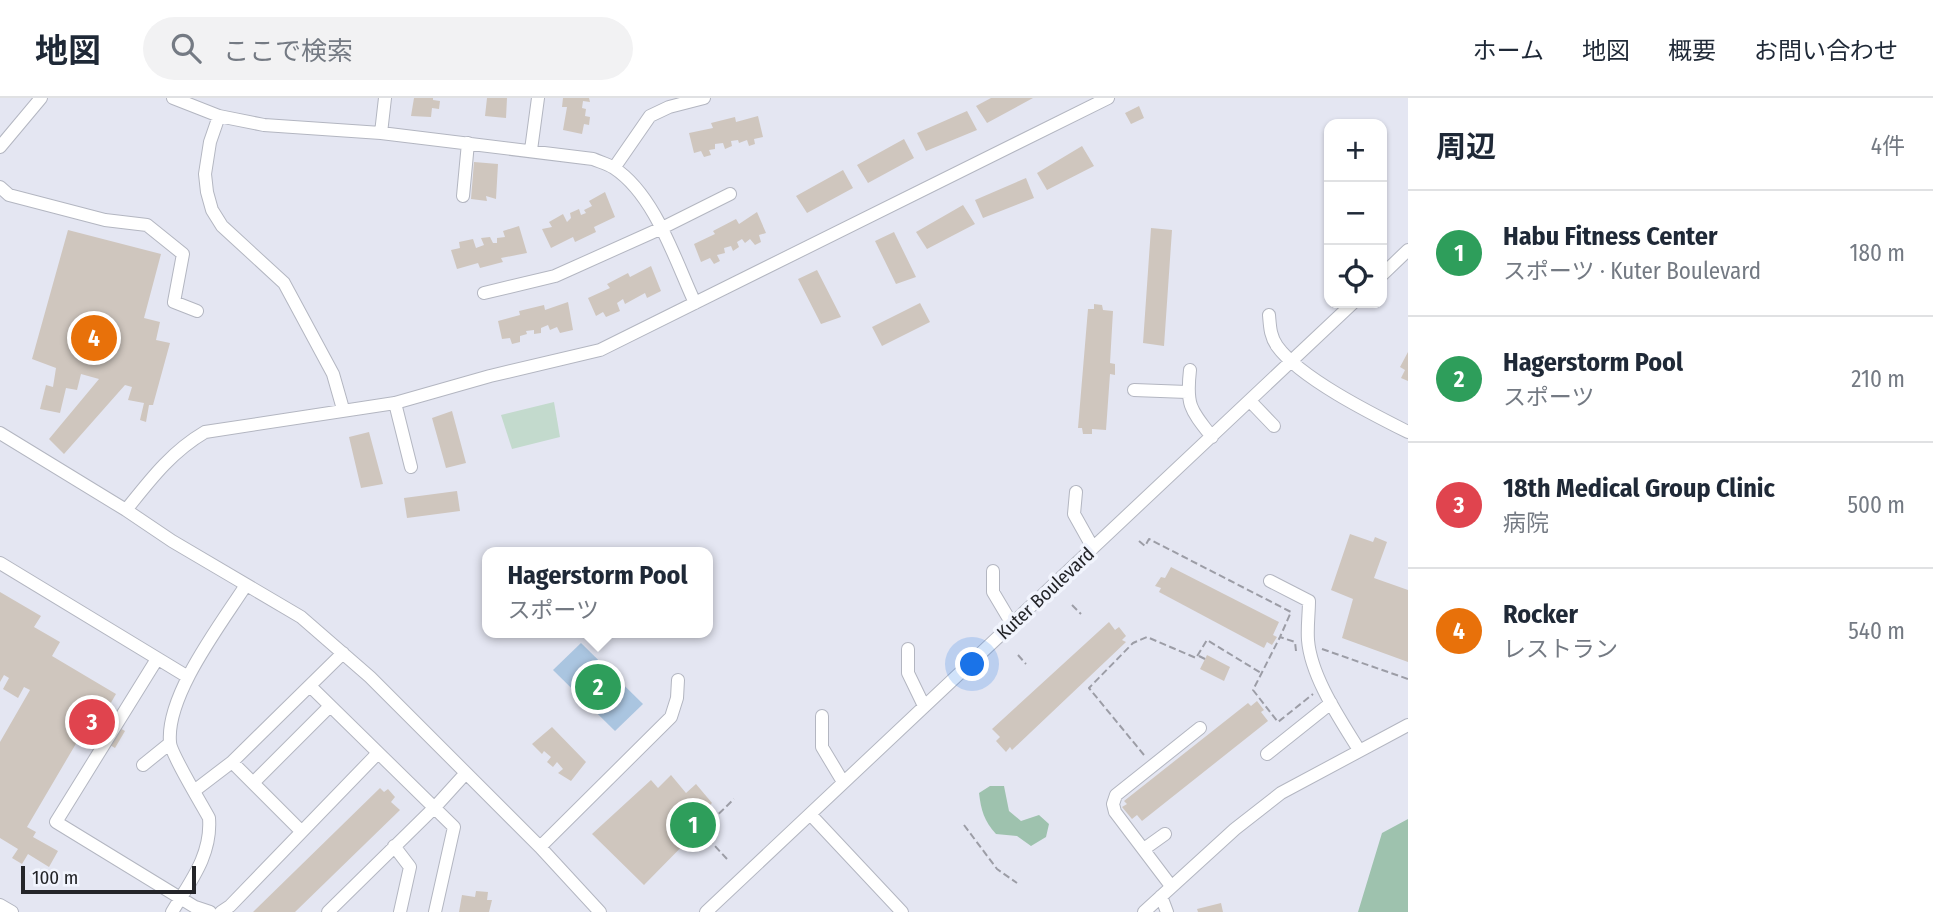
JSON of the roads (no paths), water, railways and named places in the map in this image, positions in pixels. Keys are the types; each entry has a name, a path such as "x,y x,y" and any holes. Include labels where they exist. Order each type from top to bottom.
{"street":[{"path":"0,147 41,98"},
{"path":"173,98 219,116 299,128 381,133 593,159 614,168 646,202 662,228 695,303"},
{"path":"381,133 385,98"},
{"path":"531,150 538,98"},
{"path":"614,168 650,116 669,107 704,98"},
{"path":"126,510 166,461 185,444 205,432 395,403 490,376 600,350 1108,98"},
{"path":"219,116 210,142 205,174 212,210 222,226 284,283 333,374 343,409"},
{"path":"463,196 468,143"},
{"path":"0,187 9,195 93,217 147,225 183,254 174,302 197,311"},
{"path":"484,293 555,276 730,194"},
{"path":"1387,266 1408,250"},
{"name":"Kuter Boulevard","path":"706,912 1348,308"},
{"path":"1269,314 1270,330 1276,345 1292,362 1339,395 1408,432"},
{"path":"1190,370 1188,393 1193,412 1212,437"},
{"path":"1134,390 1188,393"},
{"path":"1250,401 1274,426"},
{"path":"395,403 411,467"},
{"path":"0,433 172,541 301,617 343,653 540,847 600,912"},
{"path":"1076,492 1074,513 1093,548"},
{"path":"0,563 188,677"},
{"path":"993,571 993,592 1012,624"},
{"path":"1270,581 1309,601 1307,637 1310,654 1331,703 1359,750"},
{"path":"172,912 203,862 210,831 209,818 169,744 173,713 188,677 246,584"},
{"path":"908,649 908,673 924,706"},
{"path":"194,791 232,762 343,653"},
{"path":"157,659 57,822 195,908 210,912"},
{"path":"540,847 671,717 677,698 678,680"},
{"path":"310,686 377,754 436,806 454,827 435,912"},
{"path":"1267,754 1331,703"},
{"path":"253,783 330,706"},
{"path":"822,716 822,747 844,782"},
{"path":"1144,912 1235,829 1281,793 1408,725"},
{"path":"1171,886 1115,812 1114,804 1116,795 1200,728"},
{"path":"144,765 169,744"},
{"path":"221,912 377,754"},
{"path":"232,762 301,831"},
{"path":"328,912 465,774"},
{"path":"810,814 901,912"},
{"path":"1144,849 1165,834"},
{"path":"394,846 410,867 400,912"},
{"path":"1161,896 1167,912"},
{"path":"0,905 12,912"}],"water":[{"path":"581,643 643,704 615,731 553,670"}],"place":[{"name":"Rocker","path":"94,338"},
{"name":"Hagerstorm Pool","path":"598,687"},
{"name":"18th Medical Group Clinic","path":"92,722"},
{"name":"Habu Fitness Center","path":"693,825"}]}
